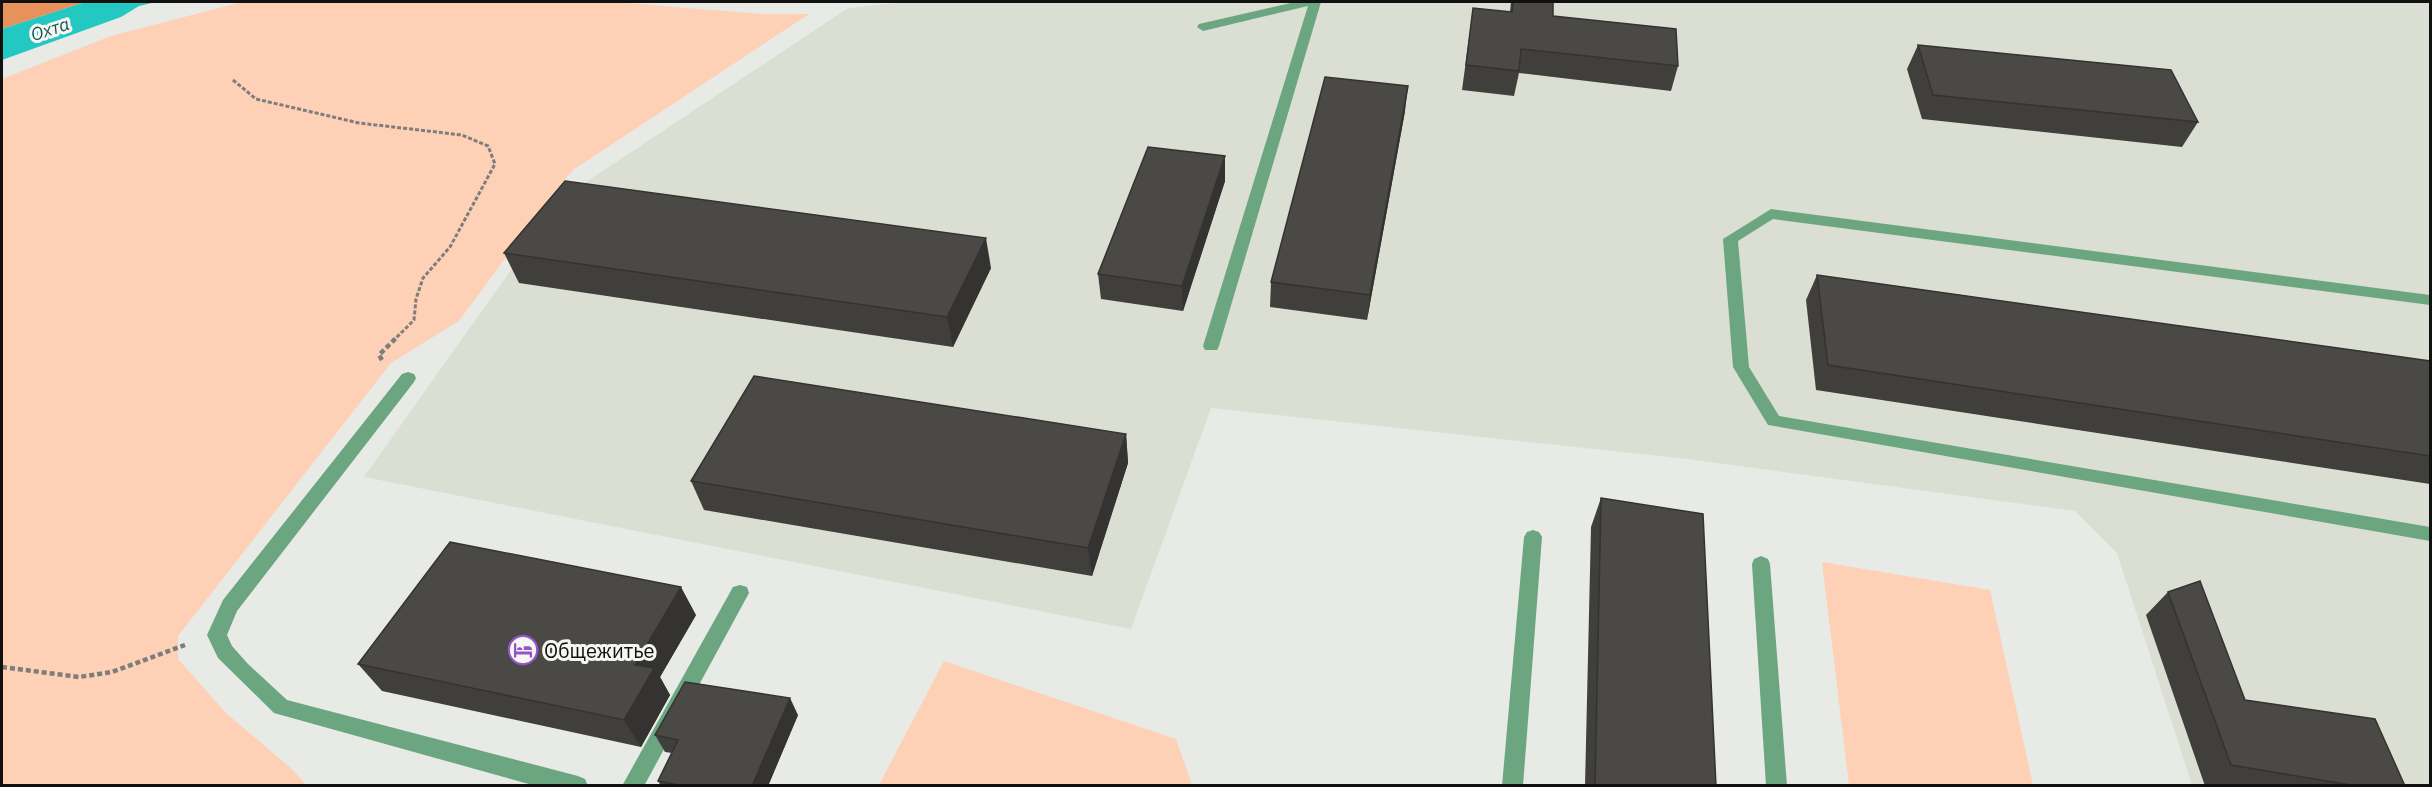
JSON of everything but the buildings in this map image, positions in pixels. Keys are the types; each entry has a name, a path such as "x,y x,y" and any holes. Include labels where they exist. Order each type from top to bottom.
{"lane":[{"path":"1203,27 1308,2"},
{"path":"1211,346 1315,2"},
{"path":"2430,300 1771,214 1730,239 1741,367 1774,422 2430,534"},
{"path":"408,378 230,606 218,634 225,652 240,670 281,707 551,783 578,786"},
{"path":"1512,786 1533,537"},
{"path":"1761,564 1777,786"},
{"path":"632,786 740,593"}],"path":[{"path":"232,80 255,99 359,123 462,135 488,146 495,164 488,180 450,247 423,278 416,299 414,320 379,355 380,359 405,366 409,373 408,378"},
{"path":"2,667 79,677 112,672 218,634"}],"shaded area":[{"path":"2,2 85,2 2,29"},
{"path":"242,2 615,2 761,14 809,14 573,170 551,196 459,321 391,363 178,636 178,659 226,713 293,770 306,785 2,786 2,79 111,36"},
{"path":"906,2 2430,2 2430,785 2192,785 2117,553 2075,511 1687,459 1211,408 1131,629 364,477 562,198 848,8"},
{"path":"1822,562 1990,590 2033,785 1849,785"},
{"path":"944,661 1176,739 1192,785 879,785"}],"water":[{"name":"Охта","path":"85,2 156,2 139,6 121,17 2,60 2,29"}],"place":[{"name":"Общежитье","path":"523,650"}]}
